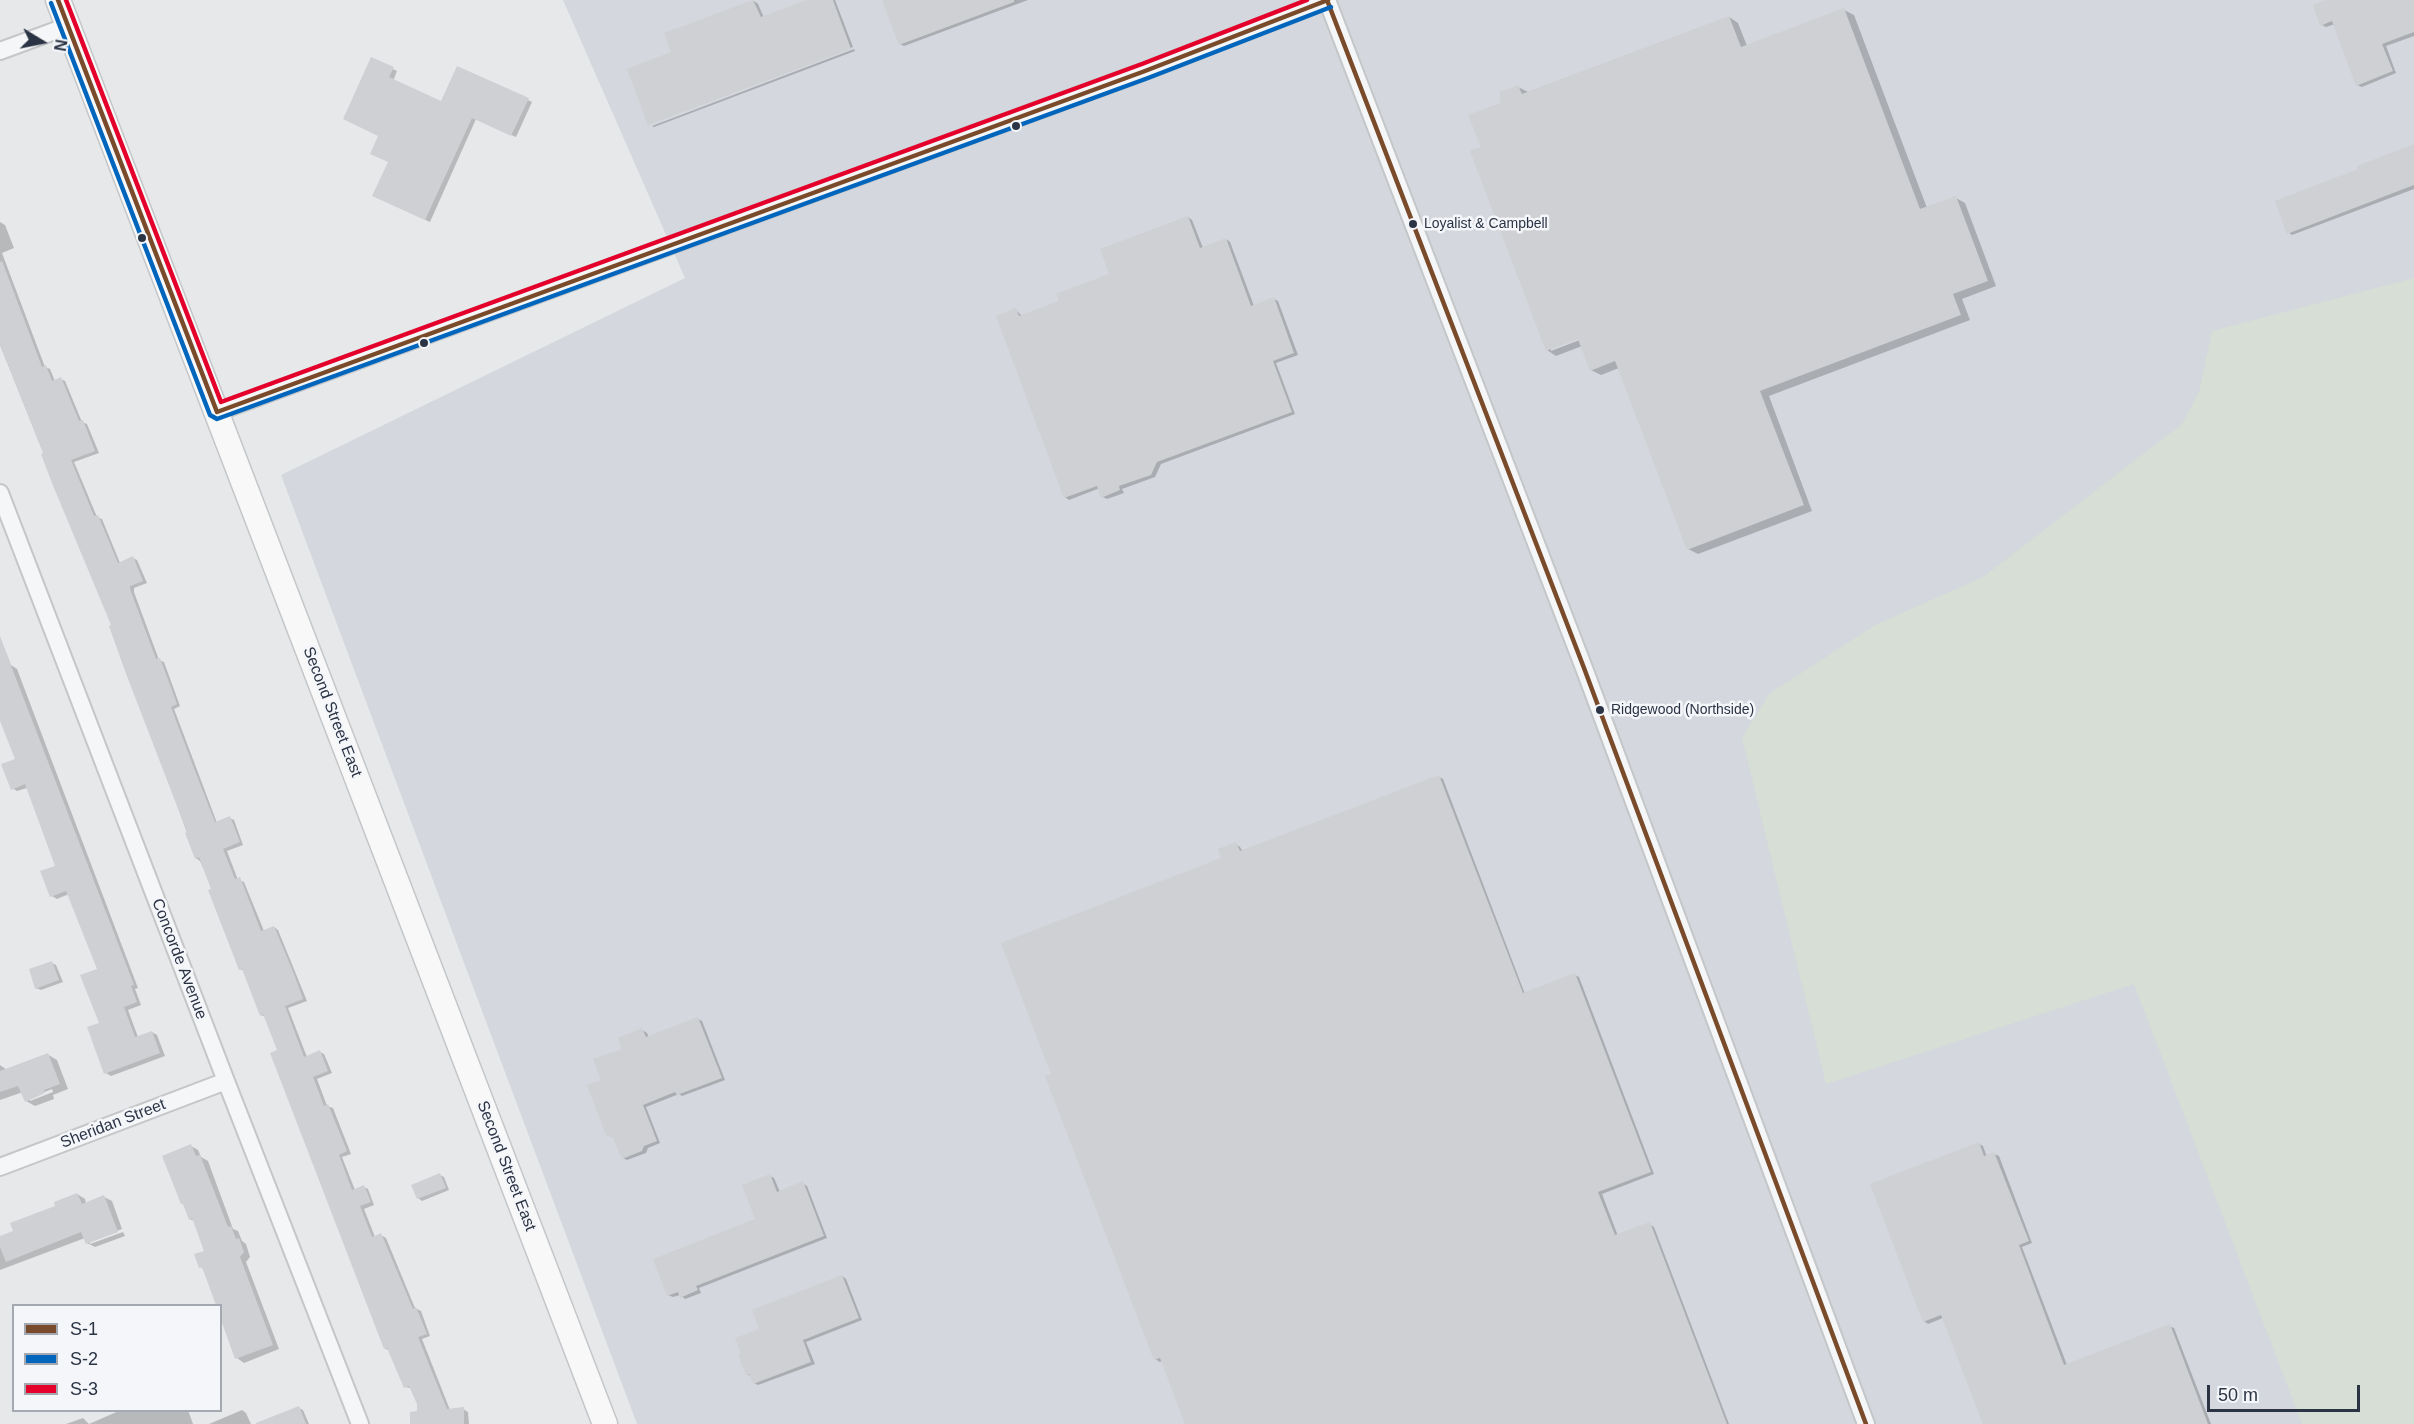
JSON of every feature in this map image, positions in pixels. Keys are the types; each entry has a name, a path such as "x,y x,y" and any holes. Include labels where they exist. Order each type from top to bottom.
{"main road":[{"name":"Second Street East","path":"58,0 605,1424"}],"street":[{"path":"217,412 1145,71 1328,0 1584,668 1866,1424"},
{"path":"0,51 68,26"},
{"name":"Concorde Avenue","path":"0,493 360,1424"},
{"name":"Sheridan Street","path":"0,1167 226,1081"}],"shaded area":[{"path":"563,0 2414,0 2414,1424 637,1424 281,475 685,278"},
{"path":"2414,278 2414,1424 2302,1424 2134,984 1826,1084 1742,738 1769,694 1875,625 1983,577 2182,424 2199,392 2212,331"}],"building":[{"path":"753,0 761,17 806,0 833,0 851,49 648,125 627,69 671,52 664,33"},
{"path":"882,0 1014,0 1014,2 899,45"},
{"path":"2326,0 2414,0 2414,32 2382,44 2393,71 2356,86 2332,21 2320,26 2313,5"},
{"path":"1844,8 1920,209 1956,196 1988,281 1953,294 1961,315 1760,391 1804,505 1687,550 1615,361 1590,371 1578,339 1546,351 1470,151 1481,147 1468,115 1500,103 1500,92 1518,85 1522,94 1729,16 1741,47"},
{"path":"371,57 394,67 389,77 441,101 457,66 529,98 511,136 472,118 425,220 372,196 388,162 370,154 378,136 343,119"},
{"path":"2414,144 2414,185 2287,234 2275,201 2358,169 2357,166"},
{"path":"1188,216 1200,248 1226,238 1251,306 1274,297 1294,353 1273,361 1292,412 1157,462 1151,475 1119,486 1120,490 1101,498 1097,486 1064,498 996,316 1016,308 1019,316 1059,301 1056,294 1109,274 1100,249"},
{"path":"2,261 42,367 46,365 52,381 61,377 79,421 83,420 95,451 71,460 94,516 98,515 118,563 133,556 143,581 130,586 130,589 156,659 160,658 177,704 171,707 215,822 230,816 240,842 223,849 235,879 240,877 261,931 274,926 294,974 303,999 285,1006 304,1057 320,1050 328,1071 313,1077 324,1106 328,1104 347,1151 339,1155 352,1190 364,1185 371,1202 360,1206 372,1237 381,1233 413,1309 416,1307 427,1334 418,1337 447,1409 464,1407 464,1424 410,1424 410,1412 417,1411 417,1404 409,1386 404,1388 387,1348 384,1349 270,1053 277,1050 263,1014 260,1016 242,969 239,970 208,890 211,889 199,857 195,859 185,833 187,832 125,671 109,626 111,625 52,483 41,454 43,453 0,345 0,262"},
{"path":"0,637 134,985 131,986 137,1002 124,1007 135,1037 152,1031 160,1053 104,1074 87,1027 99,1023 80,975 97,969 66,891 50,897 40,871 55,866 25,784 11,790 1,764 15,759 0,721"},
{"path":"1439,775 1523,993 1575,973 1651,1172 1598,1192 1615,1235 1650,1222 1727,1424 1185,1424 1160,1358 1154,1360 1045,1076 1051,1074 1001,943 1221,858 1218,849 1236,842 1240,851"},
{"path":"52,961 59,980 35,989 29,969"},
{"path":"698,1017 722,1078 677,1095 675,1092 643,1105 657,1141 644,1146 642,1151 622,1159 613,1138 606,1135 587,1085 601,1080 593,1059 622,1049 618,1038 642,1028 646,1037"},
{"path":"48,1053 60,1084 44,1090 45,1093 25,1102 18,1086 0,1092 0,1071"},
{"path":"1979,1142 1984,1156 1994,1152 2029,1241 2019,1245 2064,1365 2170,1324 2208,1424 1983,1424 1941,1315 1923,1322 1870,1184"},
{"path":"191,1144 196,1156 200,1155 228,1227 231,1226 236,1239 239,1238 244,1252 240,1257 273,1345 235,1359 222,1323 222,1304 216,1304 202,1267 199,1268 194,1254 204,1251 192,1218 189,1220 181,1204 162,1156"},
{"path":"440,1173 446,1188 417,1199 411,1185"},
{"path":"770,1174 777,1192 803,1181 824,1236 696,1286 698,1290 680,1298 678,1292 667,1296 653,1259 755,1219 742,1185"},
{"path":"77,1193 82,1204 104,1195 118,1232 86,1244 81,1232 6,1262 0,1247 0,1236 13,1231 10,1223 55,1206 54,1202"},
{"path":"842,1275 859,1318 803,1340 811,1362 753,1384 749,1374 746,1375 735,1338 759,1329 752,1310"},
{"path":"299,1406 306,1424 256,1424 256,1423"}],"transit line":[{"name":"S-1","path":"58,0 217,412 1145,71 1328,0"},
{"name":"S-3","path":"66,0 221,402 1142,64 1307,0"},
{"name":"S-1","path":"1327,0 1584,668 1866,1424"},
{"name":"S-2","path":"51,3 210,415 217,419 1148,78 1331,7"}],"place":[{"name":"Loyalist & Campbell","path":"1413,224"},
{"name":"Ridgewood (Northside)","path":"1600,710"}]}
